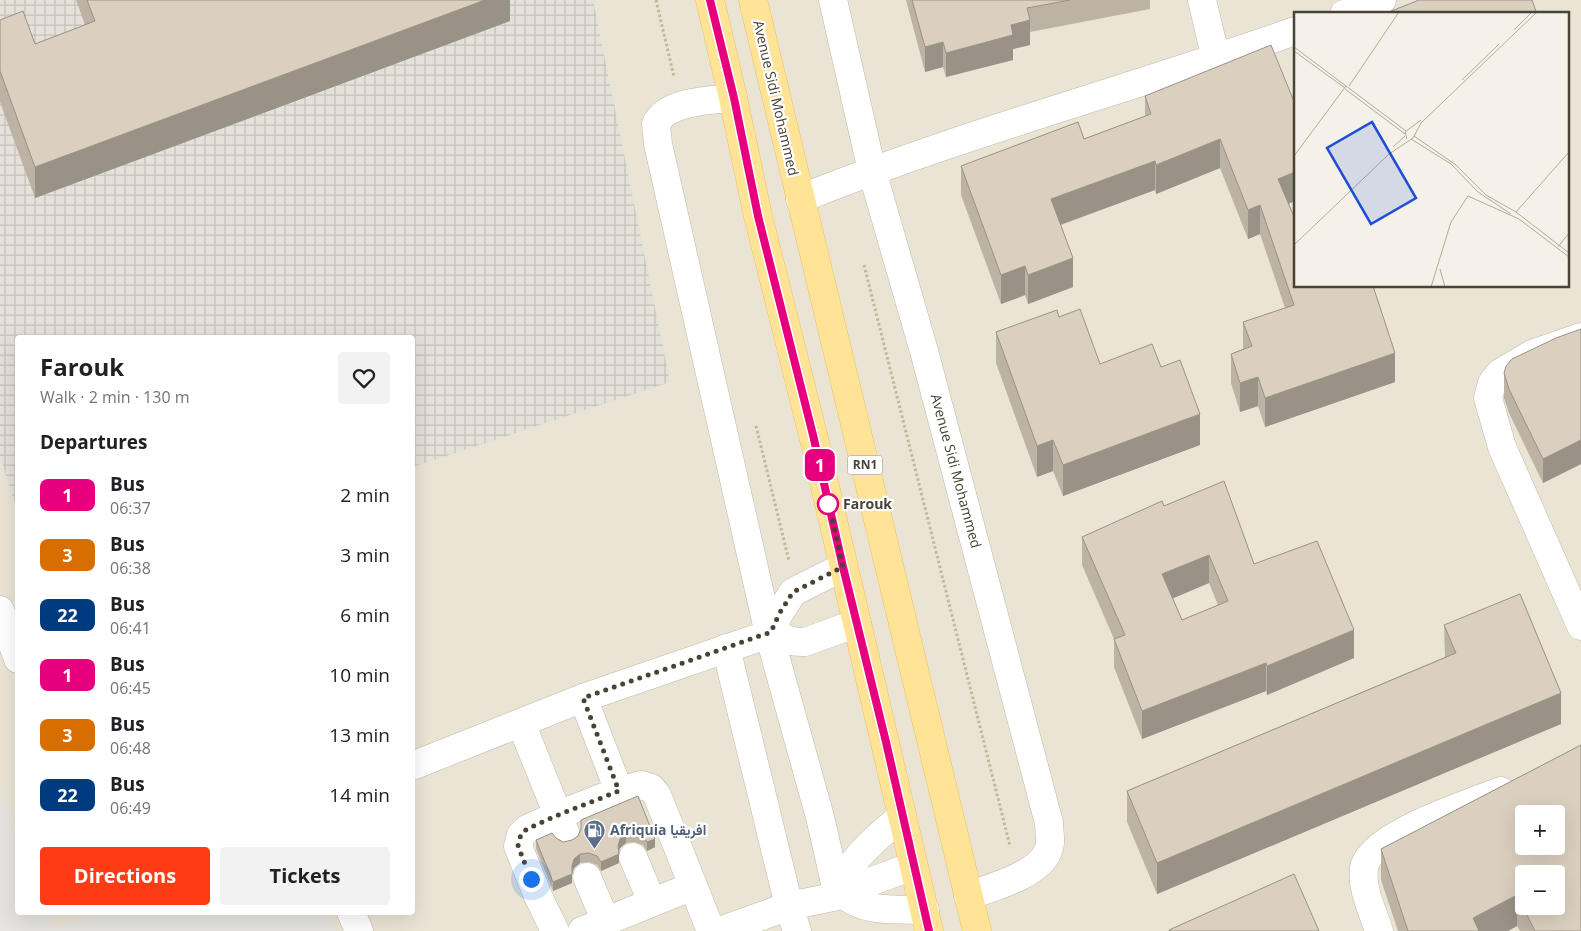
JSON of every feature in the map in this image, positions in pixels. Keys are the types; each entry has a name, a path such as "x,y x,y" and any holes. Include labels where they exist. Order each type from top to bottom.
{"main road":[{"path":"710,0 734,98 758,216 813,435 927,921"},
{"name":"Avenue Sidi Mohammed","path":"753,0 977,931"}],"street":[{"name":"Avenue Sidi Mohammed","path":"833,0 872,171 924,351 1049,823 1049,850 1044,858 1018,878 968,896"},
{"path":"1202,0 1216,59"},
{"path":"1349,12 1374,1"},
{"path":"800,199 872,171 1216,59 1294,31"},
{"path":"734,98 680,106 663,115 656,124 658,144 770,633 841,895 870,907 927,921"},
{"path":"1581,337 1532,354 1500,373 1492,383 1488,398 1502,447 1581,626"},
{"path":"770,633 793,592 843,567"},
{"path":"0,610 15,651"},
{"path":"415,765 583,698 770,633 797,643 805,642 856,623"},
{"path":"726,648 793,918"},
{"path":"583,698 614,800"},
{"path":"521,723 562,825"},
{"path":"1379,931 1364,883 1364,868 1372,852 1406,828 1526,781"},
{"path":"555,931 538,896 518,846 521,834 527,829 562,825 641,785 651,788 657,795 711,931"},
{"path":"841,895 849,870 857,858 902,816"},
{"path":"633,857 652,902"},
{"path":"720,931 793,918 841,895 913,866"},
{"path":"587,877 594,926 693,886"},
{"path":"353,915 359,931"}],"path":[{"path":"863,259 1018,878"}],"shaded area":[{"path":"0,0 1581,0 1581,931 0,931"},
{"path":"0,0 593,0 670,382 415,466 415,335 15,335 15,504 0,456"},
{"path":"0,793 15,834 15,915 47,915 53,930 94,915 328,915 335,931 0,931"}],"building":[{"path":"87,0 485,0 35,167 0,71 0,20 23,11 35,44 95,21"},
{"path":"912,0 1070,0 1027,8 1030,20 1011,25 1013,35 946,53 943,42 925,47"},
{"path":"1419,0 1532,0 1536,12 1389,12"},
{"path":"1271,45 1294,102 1294,172 1278,179 1294,217 1294,288 1374,288 1395,353 1265,398 1258,377 1240,383 1231,354 1252,346 1243,322 1294,305 1260,205 1248,210 1220,139 1156,165 1155,161 1051,199 1073,258 1028,275 1025,266 1001,275 961,166 1078,122 1084,139 1151,114 1145,96"},
{"path":"1080,309 1100,364 1152,344 1161,367 1180,360 1200,414 1063,465 1053,440 1037,446 996,332 1057,310 1059,317"},
{"path":"1581,329 1581,440 1543,459 1509,389 1504,373 1506,366 1512,359 1556,338"},
{"path":"1224,481 1254,564 1317,541 1354,630 1267,666 1266,663 1142,711 1114,639 1125,635 1082,537 1162,501 1164,506","holes":["1209,555 1228,601 1182,620 1162,574"]},
{"path":"1520,594 1561,693 1157,863 1127,791 1456,653 1444,625"},
{"path":"1581,745 1581,931 1535,931 1527,915 1565,915 1565,865 1515,865 1515,896 1473,918 1479,931 1408,931 1381,849"},
{"name":"Afriquia افريقيا","path":"638,796 655,839 647,842 643,836 635,833 626,834 620,839 618,846 619,854 601,862 597,856 589,853 580,854 574,859 572,874 553,882 536,840 552,833 563,842 572,840 578,836 581,829 581,820"},
{"path":"1294,874 1319,931 1169,931 1169,930"}],"bus line":[{"name":"1","path":"710,0 734,98 758,216 813,435 929,931"}],"place":[{"name":"Farouk","path":"828,504"},
{"name":"Afriquia افريقيا","path":"594,849"}],"route":[{"path":"531,879 518,846 521,834 527,829 558,815 619,791 583,698 769,634 786,601 795,589 843,567 827,496 828,504"}]}
